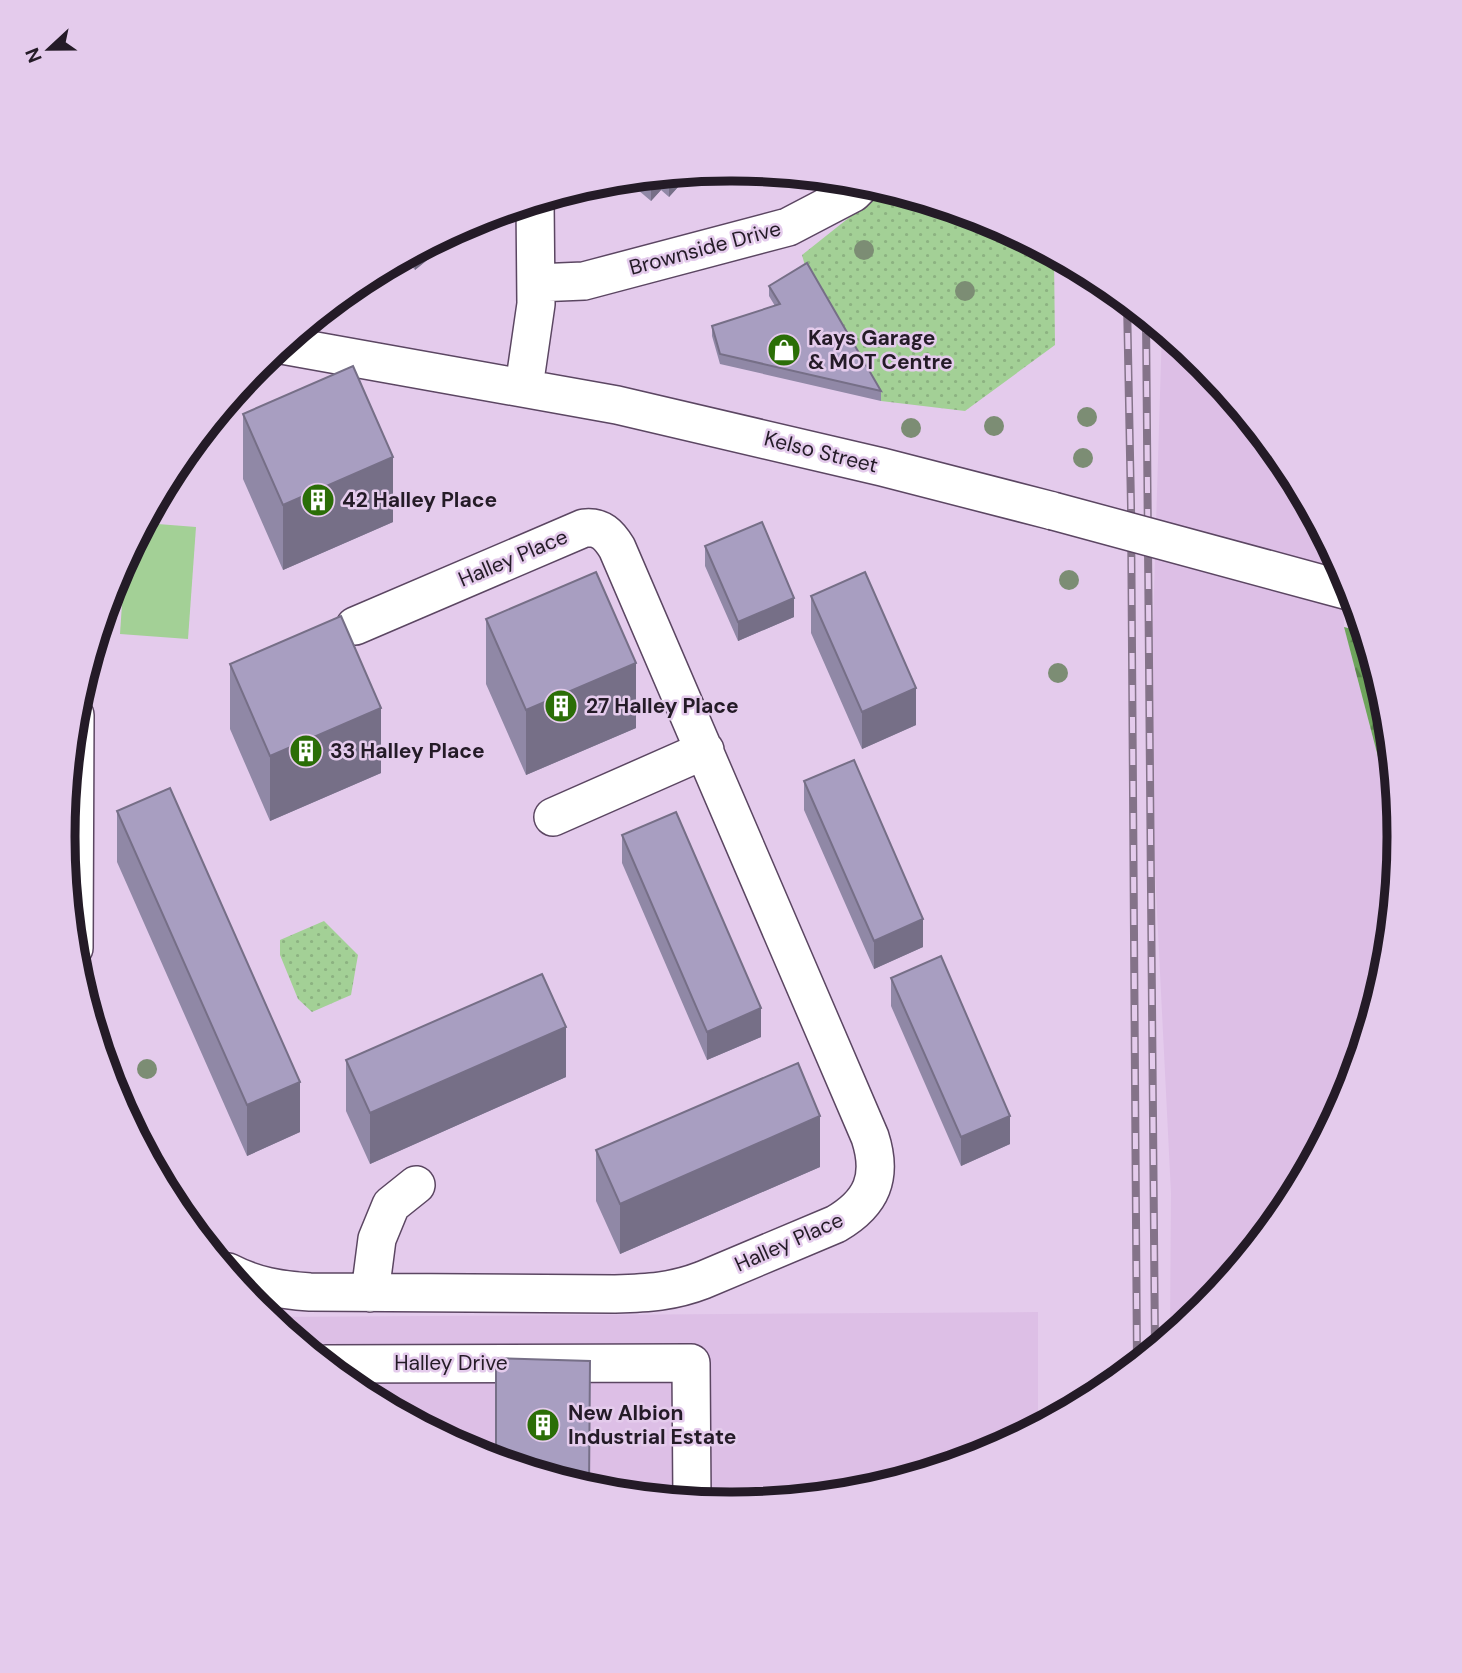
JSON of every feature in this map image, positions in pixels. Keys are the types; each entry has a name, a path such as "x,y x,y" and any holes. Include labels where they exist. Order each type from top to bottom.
{"street":[{"name":"Brownside Drive","path":"536,283 584,281 788,227 854,192"},
{"path":"524,387 536,304 535,211"},
{"name":"Kelso Street","path":"295,347 524,387 689,421 1053,511 1338,588"},
{"name":"Halley Place","path":"250,1282 282,1290 369,1293 665,1292 703,1280 836,1224 861,1206 868,1194 876,1165 870,1137 705,750 611,538 603,530 592,527 577,530 355,626"},
{"path":"553,817 705,750"},
{"path":"369,1293 377,1239 390,1205 416,1185"},
{"name":"Halley Drive","path":"342,1364 691,1363 692,1491"}],"shaded area":[{"path":"1162,342 1195,373 1251,437 1276,472 1319,546 1344,605 1344,627 1383,778 1387,837 1381,922 1374,964 1352,1047 1337,1087 1319,1127 1276,1201 1224,1269 1170,1323 1171,1193 1149,752"},
{"name":"New Albion Industrial Estate","path":"1038,1312 1038,1416 942,1457 859,1480 774,1491 688,1491 645,1487 561,1470 480,1442 441,1425 367,1382 332,1357 285,1317"}],"green space":[{"path":"875,197 942,216 1021,248 1054,266 1055,345 965,411 881,401 807,273 802,255"},
{"path":"155,524 196,527 188,639 120,634 123,592"},
{"path":"1344,627 1353,629 1364,667 1374,709 1383,778"},
{"path":"324,921 358,955 351,995 312,1012 298,999 280,955 280,940"}],"building":[{"name":"Kays Garage & MOT Centre","path":"807,263 881,391 720,354 712,326 780,304 769,286"},
{"path":"353,366 393,457 283,505 243,414"},
{"path":"762,522 794,598 738,622 705,546"},
{"path":"596,572 636,663 526,710 486,619"},
{"path":"865,572 916,688 862,712 811,596"},
{"path":"341,616 381,708 270,756 230,664"},
{"path":"854,760 923,919 874,941 804,781"},
{"path":"170,788 300,1082 247,1105 117,811"},
{"path":"676,812 761,1008 707,1032 622,835"},
{"path":"941,956 1010,1116 961,1137 891,978"},
{"path":"542,974 566,1027 370,1113 346,1060"},
{"path":"798,1063 820,1116 620,1204 596,1150"},
{"name":"New Albion Industrial Estate","path":"496,1358 590,1361 589,1477 496,1448"}],"railway":[{"path":"1127,314 1137,1351"},
{"path":"1146,329 1155,1337"}],"place":[{"name":"Kays Garage & MOT Centre","path":"784,350"},
{"name":"42 Halley Place","path":"318,500"},
{"name":"27 Halley Place","path":"561,706"},
{"name":"33 Halley Place","path":"306,751"},
{"name":"New Albion Industrial Estate","path":"543,1425"}]}
